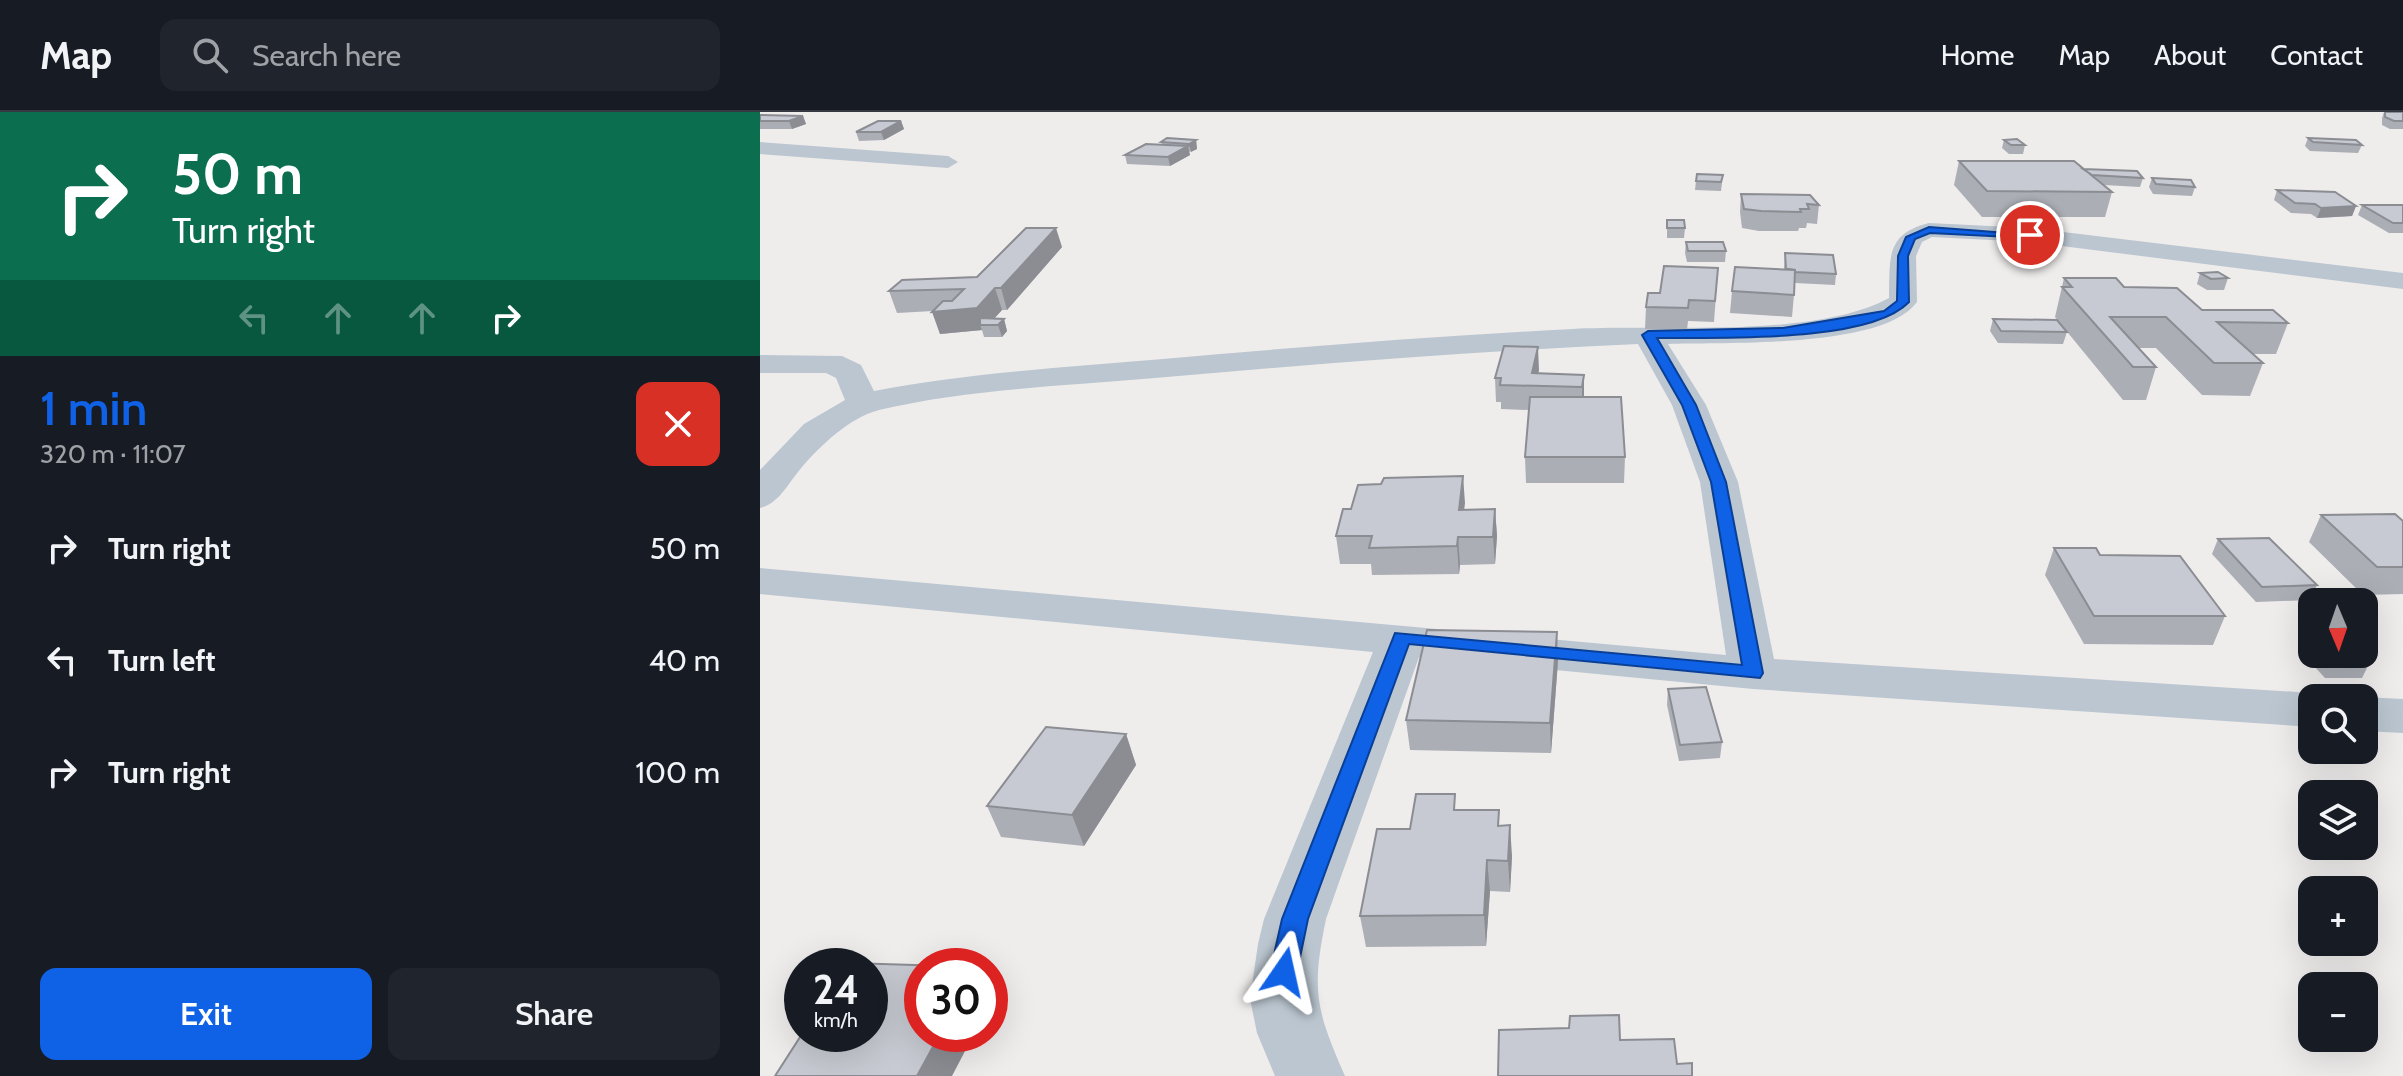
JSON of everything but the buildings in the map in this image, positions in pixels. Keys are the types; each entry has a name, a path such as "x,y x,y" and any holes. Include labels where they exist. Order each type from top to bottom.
{"street":[{"path":"760,148 948,162"},
{"path":"760,496 777,471 812,433 863,404 999,382 1356,351 1648,335 1783,332 1843,324 1888,313 1903,302 1903,256 1911,237 1929,230 2030,235 2403,281"},
{"path":"1648,335 1689,405 1719,482 1753,673"},
{"path":"760,364 831,363 850,372 863,404"},
{"path":"760,581 1402,638 1753,673 2298,709"},
{"path":"1310,1076 1291,1036 1280,994 1287,950 1295,919 1402,638"},
{"path":"2378,715 2403,716"}],"route":[{"path":"1284,972 1295,919 1402,638 1753,673 1719,482 1689,405 1648,335 1783,332 1843,324 1888,313 1903,302 1903,256 1911,237 1929,230 2030,235"}]}
